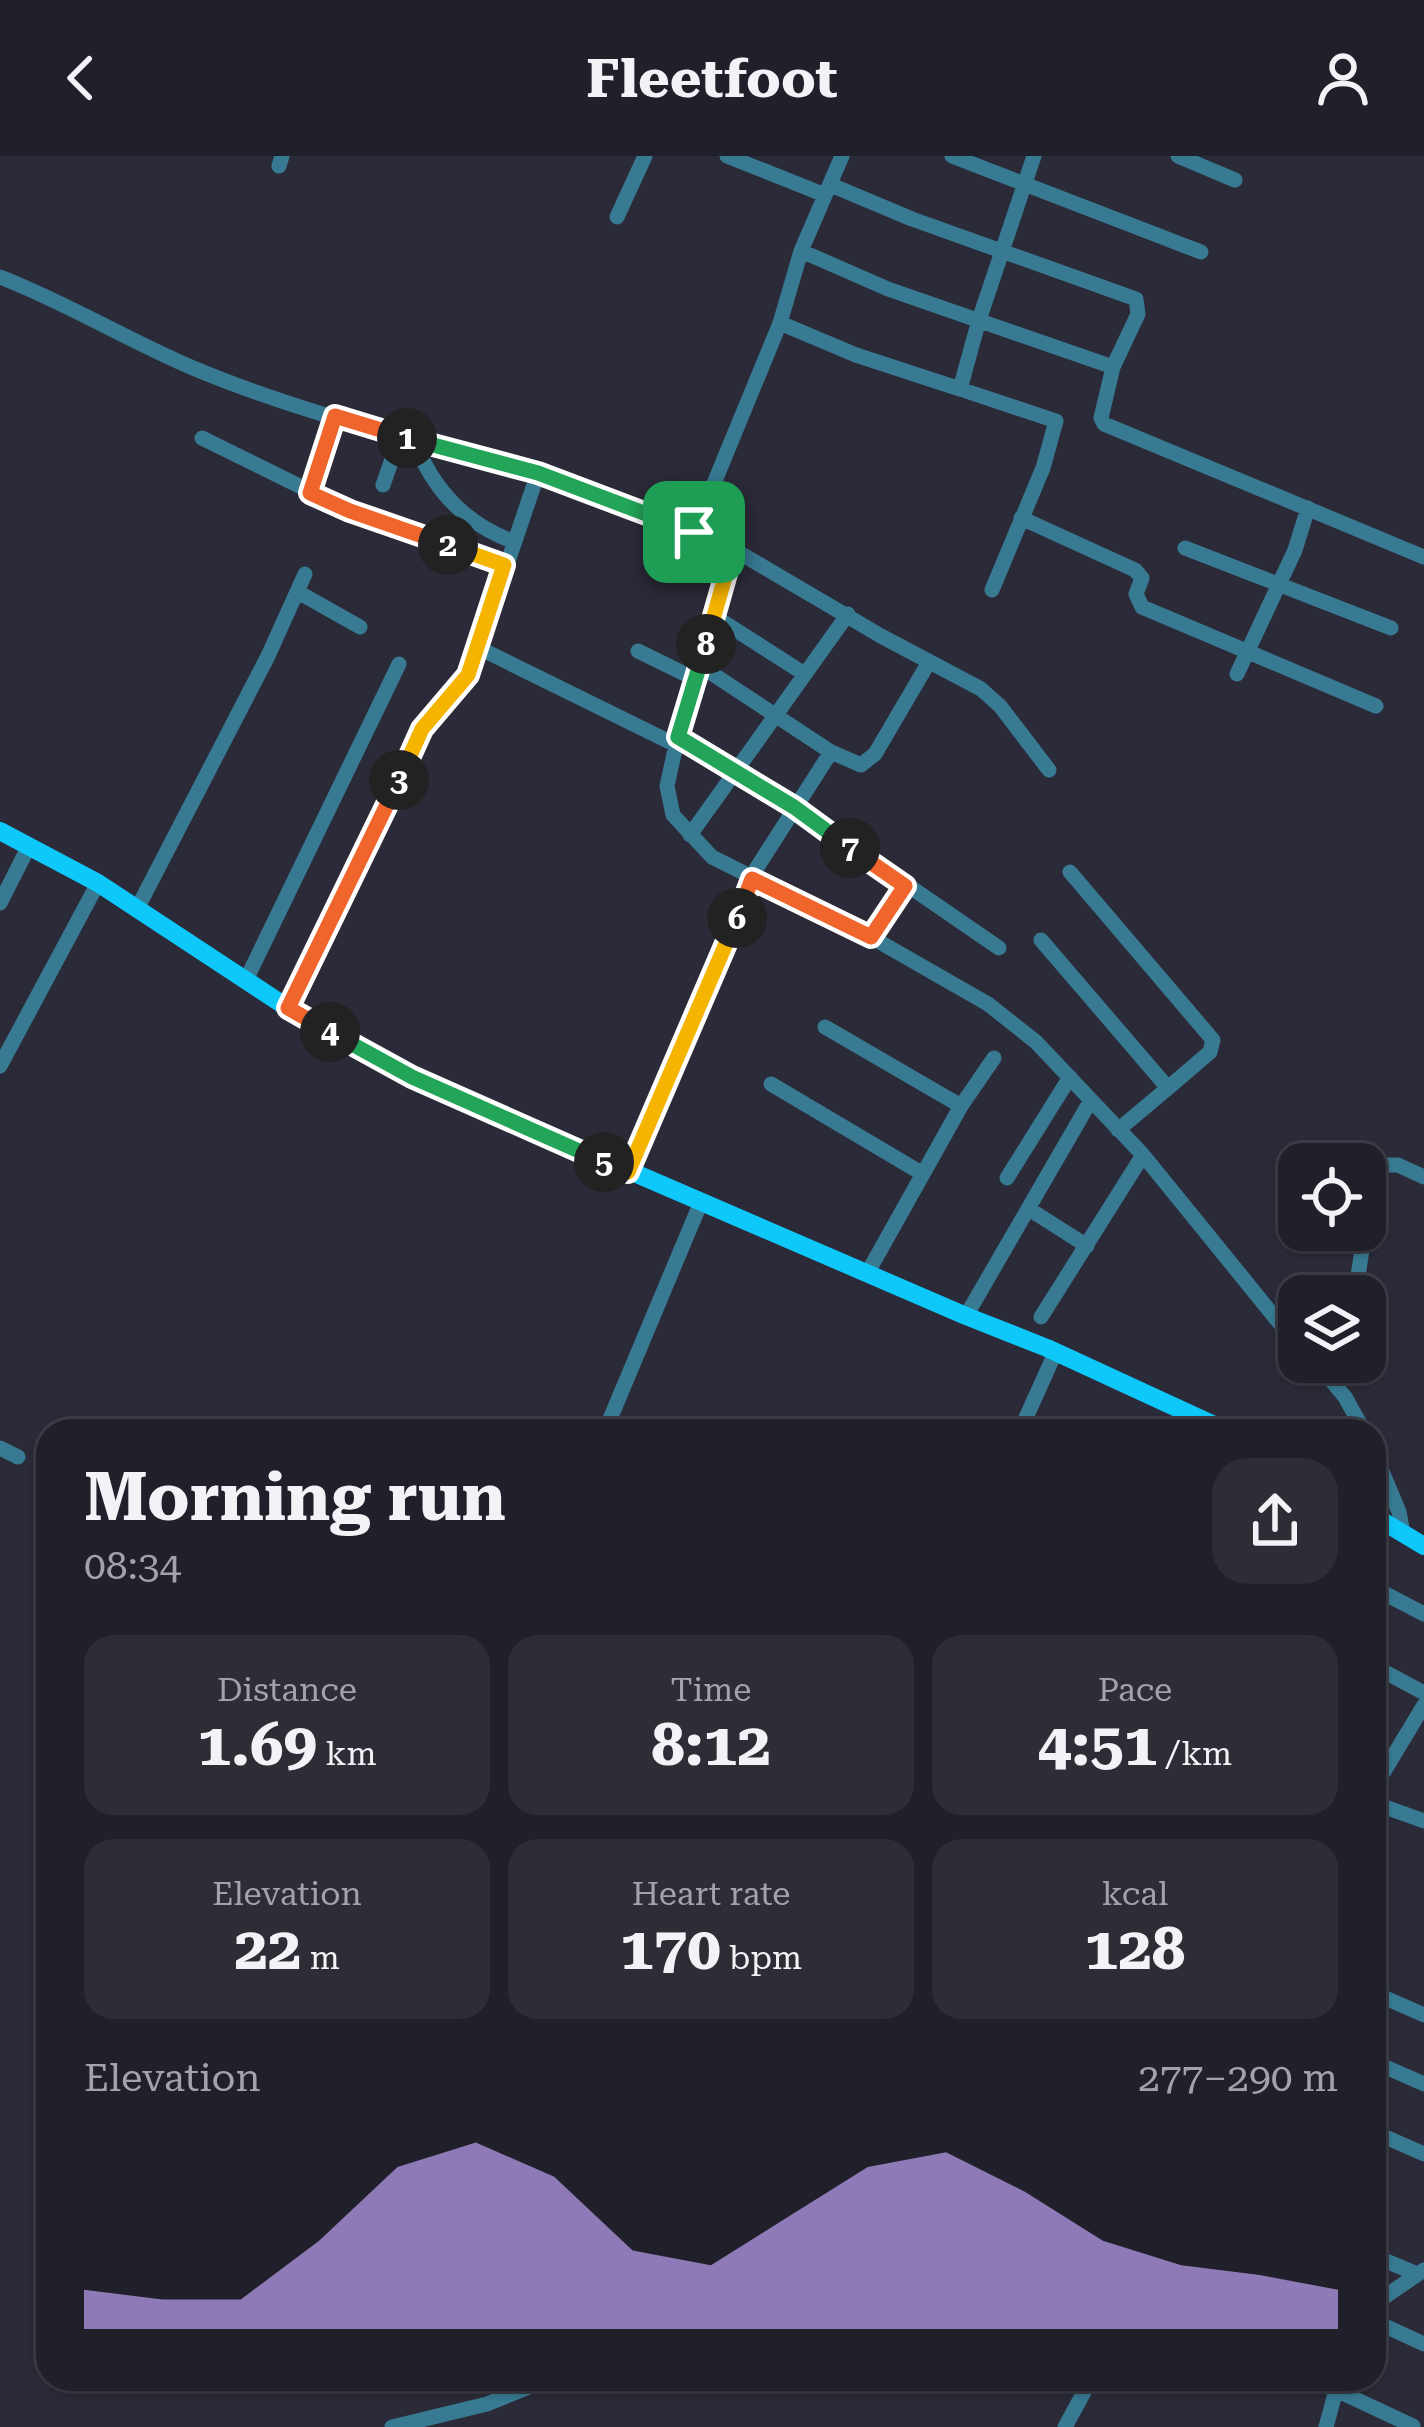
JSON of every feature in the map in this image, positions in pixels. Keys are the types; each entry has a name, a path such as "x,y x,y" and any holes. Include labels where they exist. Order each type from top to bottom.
{"main road":[{"path":"0,831 98,883 288,1008 412,1077 1056,1351 1201,1419"},
{"path":"1386,1523 1424,1546"}],"street":[{"path":"617,218 645,156"},
{"path":"728,156 1136,299 1138,314 1113,368 1103,424 1424,557"},
{"path":"694,532 842,156"},
{"path":"952,156 1201,253"},
{"path":"960,389 1034,156"},
{"path":"1178,156 1235,180"},
{"path":"801,251 888,289 1113,368"},
{"path":"0,277 80,310 192,367 335,416 538,473 733,549 981,688 1048,770"},
{"path":"780,323 856,356 1056,422 1043,468 992,590"},
{"path":"310,493 335,416"},
{"path":"202,438 350,511 504,565"},
{"path":"383,485 407,438"},
{"path":"407,438 446,497 489,532 512,541"},
{"path":"288,1008 369,848 422,729 461,686 479,648 538,473"},
{"path":"1238,674 1295,550 1308,508"},
{"path":"1021,518 1135,570 1142,578 1136,595 1142,607 1376,706"},
{"path":"1185,548 1391,628"},
{"path":"733,549 668,785 670,804 690,835 712,856 752,879 871,937 988,1004 1036,1042 1143,1155 1278,1320"},
{"path":"138,907 305,574"},
{"path":"298,592 360,627"},
{"path":"690,835 848,614"},
{"path":"714,616 803,673"},
{"path":"479,648 736,772 999,948"},
{"path":"638,651 697,672 861,765 875,754 929,662"},
{"path":"246,980 399,664"},
{"path":"628,1172 752,879 831,752"},
{"path":"0,903 29,846"},
{"path":"1070,872 1213,1040 1210,1052 1118,1130"},
{"path":"0,1066 98,883"},
{"path":"871,937 905,886"},
{"path":"1041,940 1168,1088"},
{"path":"826,1027 961,1106"},
{"path":"868,1272 961,1106 994,1058"},
{"path":"1007,1178 1070,1078"},
{"path":"771,1084 923,1174"},
{"path":"966,1316 1090,1100"},
{"path":"1041,1317 1143,1155"},
{"path":"1386,1166 1398,1165 1424,1177"},
{"path":"610,1419 701,1202"},
{"path":"1029,1209 1087,1246"},
{"path":"1025,1419 1056,1351"},
{"path":"1335,1383 1357,1419"},
{"path":"0,1448 18,1457"},
{"path":"1386,1481 1403,1533"},
{"path":"1386,1594 1424,1614"},
{"path":"1386,1672 1424,1693"},
{"path":"1386,1766 1424,1705"},
{"path":"1386,1755 1391,1757"},
{"path":"1386,1807 1424,1821"},
{"path":"1386,1998 1424,2014"},
{"path":"1386,2067 1424,2084"},
{"path":"1386,2137 1424,2154"},
{"path":"1386,2260 1421,2272"},
{"path":"1386,2296 1421,2272"},
{"path":"1386,2327 1424,2344"},
{"path":"392,2427 487,2404 519,2391"},
{"path":"1065,2427 1087,2391"},
{"path":"1326,2427 1336,2391"},
{"path":"1338,2391 1384,2421 1413,2426"}],"route":[{"path":"335,416 538,473 694,532 733,549 678,737 794,807 905,886 871,937 752,879 628,1172 412,1077 288,1008 369,848 422,729 468,675 504,565 310,493 335,416"}]}
